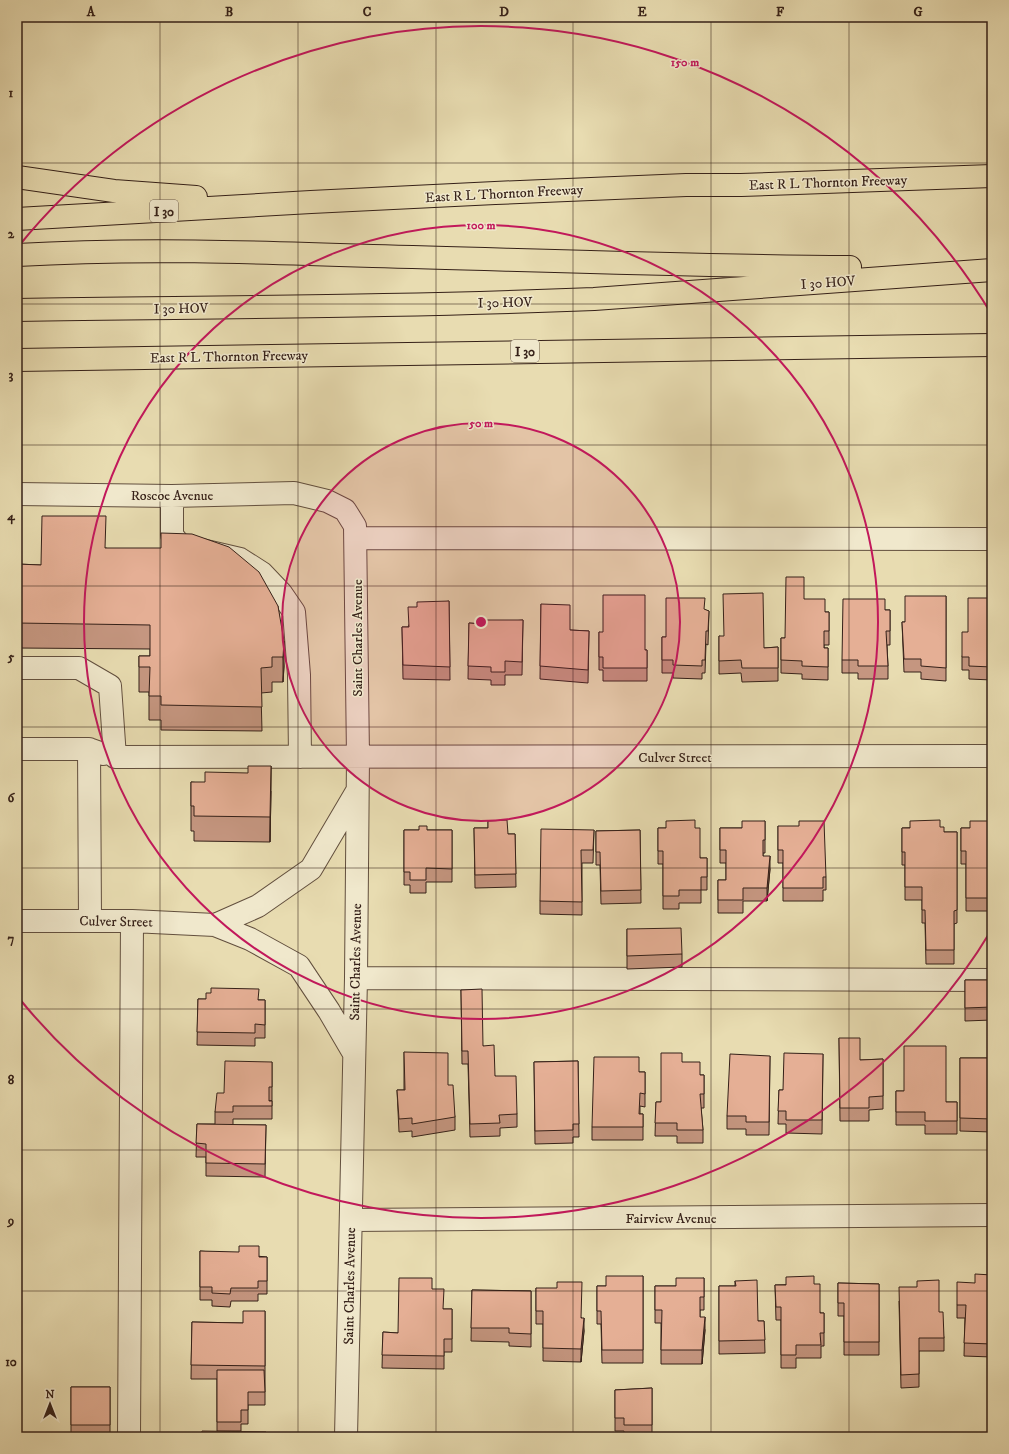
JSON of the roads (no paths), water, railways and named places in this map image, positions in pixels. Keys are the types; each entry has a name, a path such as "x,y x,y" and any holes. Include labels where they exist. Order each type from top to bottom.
{"highway":[{"name":"East R L Thornton Freeway","path":"17,219 311,202 678,185 992,176"},
{"path":"17,177 114,191 209,198 311,202"},
{"name":"I 30 HOV","path":"17,255 130,251 237,252 815,267 992,267"},
{"name":"I 30 HOV","path":"17,310 302,306 594,299 992,270"},
{"name":"East R L Thornton Freeway","path":"17,360 992,345"},
{"path":"17,372 59,359"}],"street":[{"name":"Roscoe Avenue","path":"17,494 172,496 294,494 327,501"},
{"path":"172,496 172,535 180,545 240,559 262,573 281,593 294,612 299,675 300,757"},
{"name":"Saint Charles Avenue","path":"327,501 345,510 355,526 356,538 358,757 356,978 346,1437"},
{"path":"356,538 992,539"},
{"path":"17,668 79,668 110,686 115,757"},
{"name":"Culver Street","path":"17,749 88,749 115,757 992,756"},
{"path":"88,749 90,920"},
{"path":"215,925 258,906 311,869 358,789"},
{"name":"Culver Street","path":"17,921 90,920 215,925"},
{"path":"129,1437 132,921"},
{"path":"215,925 250,939 299,966 354,1052"},
{"path":"356,978 992,980"},
{"name":"Fairview Avenue","path":"350,1220 992,1215"}]}
